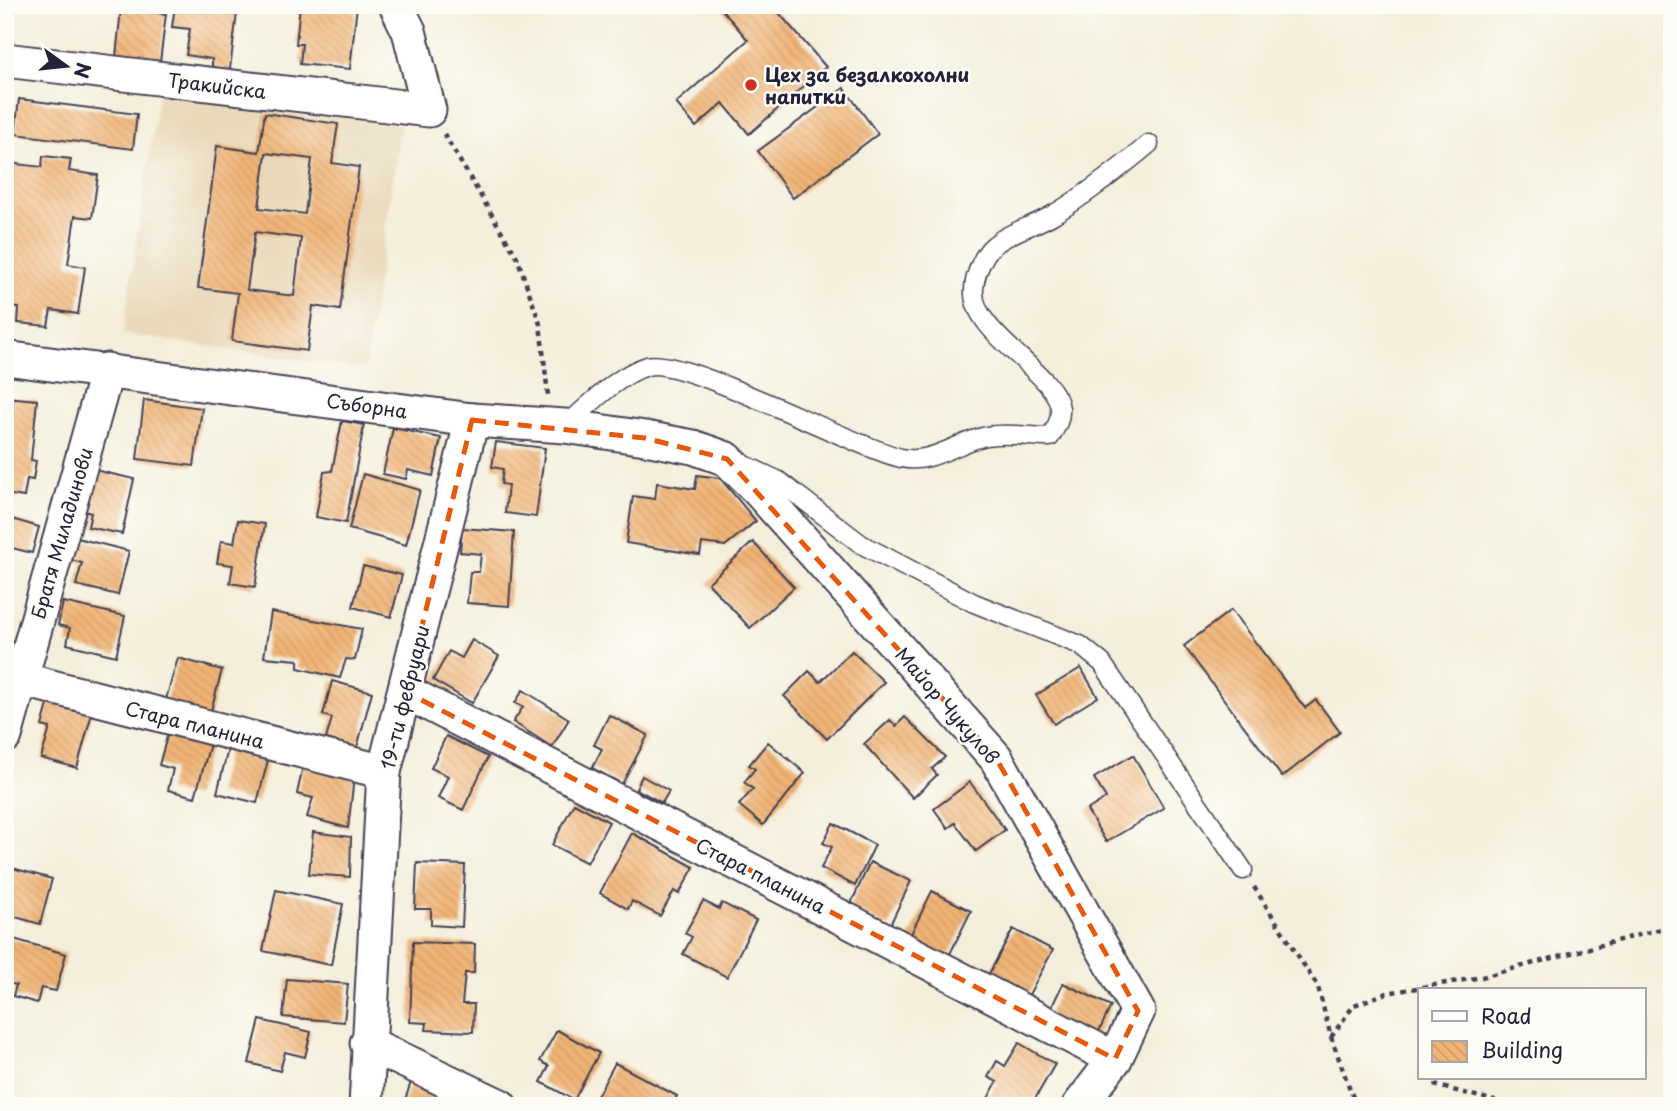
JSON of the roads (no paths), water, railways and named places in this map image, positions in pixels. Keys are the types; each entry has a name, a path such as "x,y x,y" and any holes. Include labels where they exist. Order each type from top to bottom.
{"street":[{"name":"Тракийска","path":"5,60 429,110 409,31 396,5"},
{"name":"Съборна","path":"5,358 472,420 557,425 693,447 727,459"},
{"name":"Братя Миладинови","path":"5,736 13,678 107,370"},
{"name":"19-ти февруари","path":"366,1106 367,1043 384,772 472,420"},
{"name":"Майор Чукулов","path":"727,459 758,489 996,758 1139,1011 1115,1059"},
{"name":"Стара планина","path":"13,678 384,772"},
{"name":"Стара планина","path":"406,692 1115,1059"},
{"path":"367,1043 500,1106"},
{"path":"1079,1106 1115,1059"}],"lane":[{"path":"557,425 621,380 649,365 695,374 827,431 903,458 929,457 984,436 1009,433 1051,437 1060,421 1060,405 1049,387 979,314 974,290 979,270 990,248 1054,214 1104,181 1149,144"},
{"path":"727,459 753,467 779,481 861,544 928,580 974,603 1080,645 1102,663 1243,870"}],"place":[{"name":"Цех за безалкохолни напитки","path":"751,85"}]}
